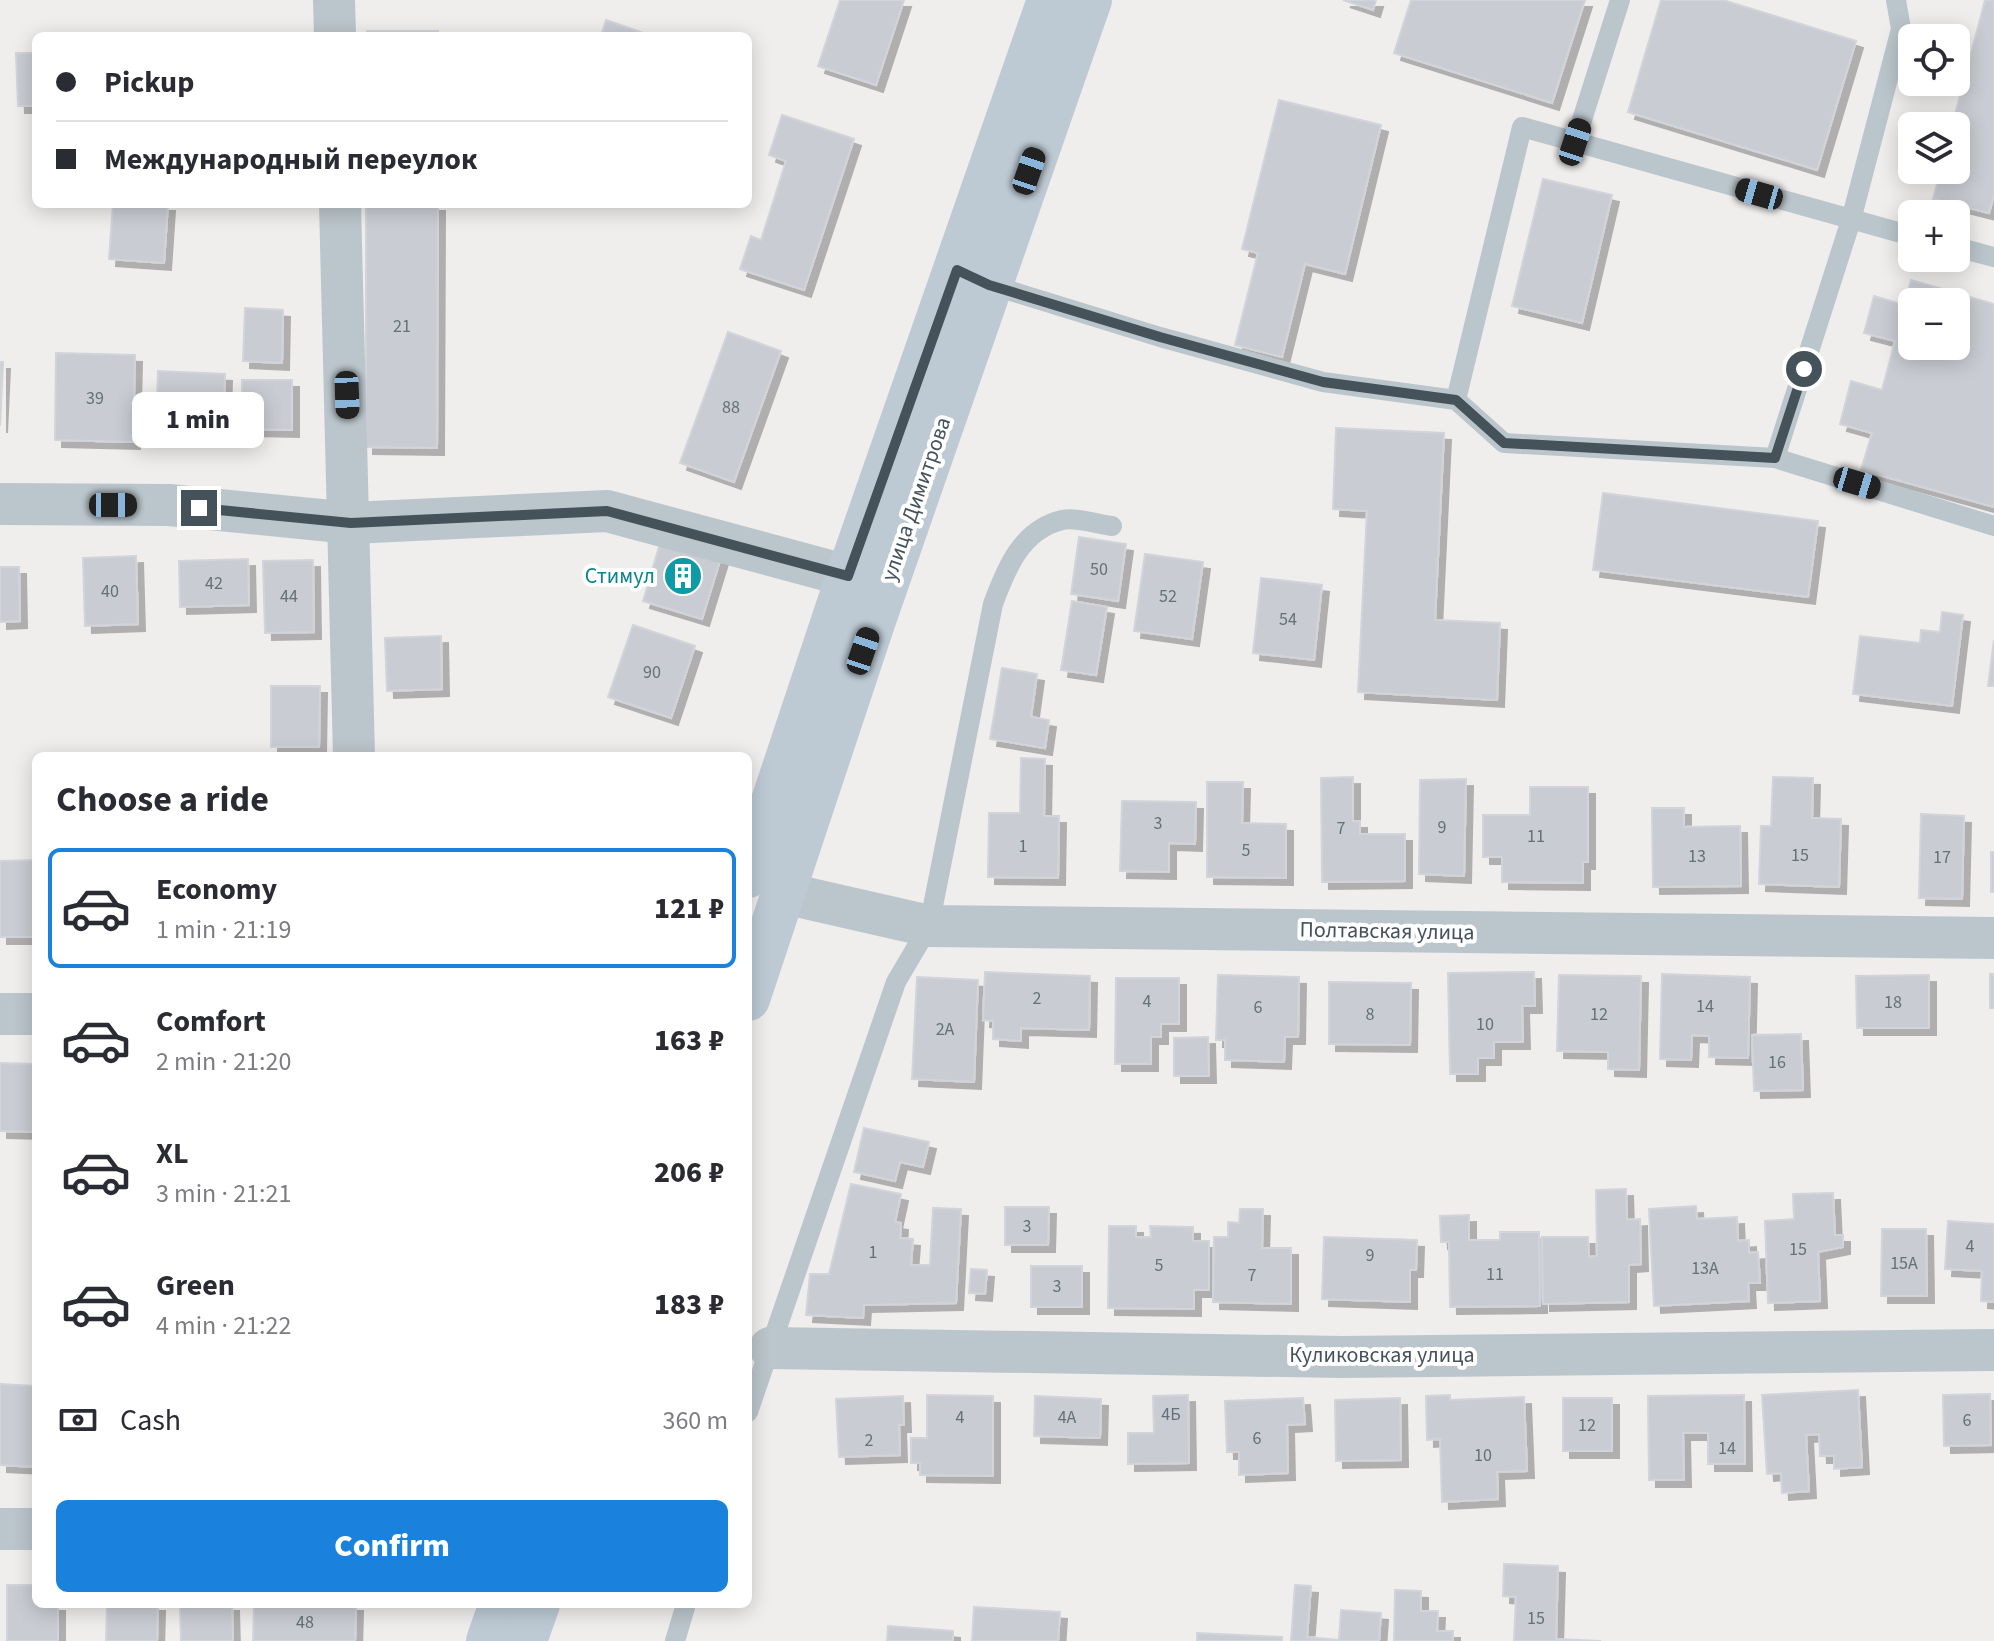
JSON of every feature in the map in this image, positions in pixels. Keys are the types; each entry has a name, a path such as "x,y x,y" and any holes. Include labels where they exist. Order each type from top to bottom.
{"main road":[{"name":"улица Димитрова","path":"766,884 973,278 1049,0"},
{"name":"улица Димитрова","path":"752,973 766,884 848,576 1090,0"},
{"path":"488,1641 500,1608"},
{"path":"525,1641 537,1608"}],"street":[{"path":"334,0 335,32"},
{"path":"340,208 351,523 354,752"},
{"path":"0,504 169,505 351,523 607,511 848,576"},
{"name":"Полтавская улица","path":"766,884 929,926 1994,938"},
{"path":"0,1014 32,1014"},
{"name":"Куликовская улица","path":"770,1348 1342,1357 1994,1350"},
{"path":"0,1529 32,1529"}],"lane":[{"path":"1575,142 1620,0"},
{"path":"1775,458 1851,220 1901,29 1896,0"},
{"path":"1456,400 1522,127 1898,232"},
{"path":"1970,251 1994,257"},
{"path":"973,278 1323,382 1456,400 1504,443 1775,458 1994,526"},
{"path":"752,1400 896,982 929,926 993,604 1008,564 1025,542 1045,527 1064,520 1112,526"},
{"path":"675,1641 685,1608"}],"building":[{"path":"840,0 904,0 876,85 818,66"},
{"path":"1343,0 1376,0 1373,10"},
{"path":"1411,0 1585,0 1552,103 1394,53"},
{"path":"1661,0 1723,0 1856,41 1817,170 1628,112"},
{"path":"1985,0 1994,0 1994,195 1989,213 1970,208 1970,200 1933,199 1937,184 1970,184 1970,112 1956,112 1960,96 1970,96 1970,57"},
{"path":"606,20 640,32 602,32"},
{"path":"367,31 438,31 438,32"},
{"path":"16,53 32,53 32,106 18,106"},
{"path":"1279,100 1381,125 1345,274 1305,264 1282,357 1235,345 1258,253 1242,249"},
{"path":"782,115 854,139 804,290 740,269 751,236 761,240 786,161 769,155"},
{"path":"1543,179 1612,195 1582,323 1512,306"},
{"path":"113,208 168,208 164,263 109,259"},
{"path":"366,208 438,208 437,448 366,447"},
{"path":"1911,280 1939,288 1909,288"},
{"path":"1874,296 1898,303 1898,360 1970,360 1970,297 1994,304 1994,507 1861,470 1872,433 1840,424 1851,381 1882,390 1895,341 1864,333"},
{"path":"245,308 283,310 282,363 243,361"},
{"path":"728,332 781,351 734,482 680,463"},
{"path":"56,353 135,355 133,442 55,440"},
{"path":"0,362 3,362 0,426"},
{"path":"158,371 225,374 223,431 156,429"},
{"path":"242,380 292,380 292,430 242,429"},
{"path":"1336,428 1444,433 1435,620 1500,623 1497,700 1358,692 1367,511 1333,509"},
{"path":"1603,493 1818,521 1808,597 1593,570"},
{"name":"Стимул","path":"663,533 723,551 702,619 643,601"},
{"path":"1079,537 1126,544 1118,601 1071,594"},
{"path":"1145,554 1203,562 1192,639 1134,631"},
{"path":"136,556 138,624 85,626 83,558"},
{"path":"248,559 249,605 180,607 179,561"},
{"path":"313,560 314,632 265,633 263,561"},
{"path":"0,567 19,567 20,621 0,622"},
{"path":"1261,578 1322,585 1314,660 1253,653"},
{"path":"1072,601 1107,607 1096,675 1061,670"},
{"path":"1942,612 1963,615 1952,706 1853,694 1860,636 1920,643 1921,630 1940,632"},
{"path":"633,625 695,646 671,718 608,697"},
{"path":"441,636 442,689 387,691 385,638"},
{"path":"1994,640 1994,686 1988,686"},
{"path":"1002,668 1037,674 1031,717 1049,720 1045,748 990,739"},
{"path":"271,686 320,686 319,747 271,747"},
{"path":"1021,758 1045,759 1044,816 1059,816 1058,878 988,877 989,813 1020,813"},
{"path":"1353,777 1353,821 1360,821 1360,834 1405,834 1405,881 1322,882 1321,778"},
{"path":"1773,777 1813,778 1812,818 1841,819 1839,887 1759,884 1761,826 1771,826"},
{"path":"1466,779 1464,876 1419,874 1420,780"},
{"path":"1207,782 1243,782 1242,823 1286,824 1286,878 1207,877"},
{"path":"1530,787 1588,787 1588,862 1583,862 1583,883 1502,882 1502,857 1483,857 1483,815 1530,815"},
{"path":"1122,801 1196,802 1195,844 1169,843 1169,872 1120,871"},
{"path":"1652,808 1684,808 1684,827 1740,826 1741,886 1653,887"},
{"path":"1921,814 1964,816 1962,899 1919,898"},
{"path":"1991,852 1994,852 1994,892 1991,892"},
{"path":"32,860 32,937 0,937 0,861"},
{"path":"985,972 1090,976 1089,1030 1021,1028 1021,1041 993,1039 993,1021 983,1020"},
{"path":"1534,972 1535,1006 1522,1006 1523,1042 1494,1042 1494,1058 1478,1058 1478,1074 1450,1074 1448,973"},
{"path":"1662,974 1750,977 1748,1058 1709,1057 1709,1036 1692,1035 1691,1060 1660,1059"},
{"path":"1990,974 1994,974 1994,1008 1990,1008"},
{"path":"1218,975 1299,977 1298,1037 1285,1037 1284,1062 1225,1060 1225,1040 1216,1040"},
{"path":"1559,975 1641,976 1639,1070 1608,1069 1608,1052 1557,1051"},
{"path":"1929,975 1929,1028 1857,1028 1856,976"},
{"path":"917,977 978,980 974,1082 912,1079"},
{"path":"1116,978 1179,978 1179,1024 1161,1024 1161,1037 1151,1037 1151,1064 1115,1064"},
{"path":"1329,982 1411,983 1410,1045 1329,1044"},
{"path":"1801,1034 1803,1090 1754,1091 1752,1035"},
{"path":"1208,1037 1209,1076 1174,1076 1174,1038"},
{"path":"0,1063 32,1064 32,1132 0,1131"},
{"path":"864,1128 929,1142 923,1167 900,1162 895,1181 854,1172"},
{"path":"851,1184 901,1194 895,1222 901,1223 900,1238 913,1239 911,1265 930,1265 933,1208 961,1209 956,1303 864,1305 863,1318 806,1315 810,1274 829,1274"},
{"path":"1626,1189 1627,1220 1640,1219 1641,1264 1629,1265 1629,1302 1543,1304 1542,1237 1588,1237 1589,1257 1597,1256 1596,1190"},
{"path":"1833,1193 1835,1235 1843,1235 1843,1247 1818,1252 1820,1301 1768,1303 1765,1221 1794,1219 1793,1194"},
{"path":"1696,1206 1697,1219 1737,1217 1738,1241 1749,1240 1749,1253 1758,1252 1760,1283 1748,1283 1749,1301 1654,1306 1649,1209"},
{"path":"1005,1207 1049,1207 1048,1245 1005,1245"},
{"path":"1240,1209 1263,1209 1262,1248 1291,1248 1291,1304 1213,1302 1214,1237 1228,1237 1228,1222 1239,1223"},
{"path":"1469,1215 1469,1240 1500,1240 1500,1232 1539,1232 1540,1306 1450,1307 1449,1242 1441,1242 1440,1216"},
{"path":"1948,1221 1994,1224 1994,1302 1981,1301 1982,1271 1945,1269"},
{"path":"1109,1226 1136,1226 1136,1237 1151,1237 1150,1226 1193,1227 1193,1241 1209,1241 1209,1290 1194,1290 1194,1309 1108,1308"},
{"path":"1882,1229 1926,1229 1927,1296 1881,1296"},
{"path":"1324,1237 1417,1240 1416,1270 1410,1270 1410,1302 1322,1299"},
{"path":"1031,1266 1082,1266 1082,1307 1031,1307"},
{"path":"971,1269 987,1270 985,1294 969,1293"},
{"path":"0,1384 32,1386 32,1467 0,1465"},
{"path":"1858,1390 1862,1467 1834,1469 1834,1456 1820,1456 1819,1434 1806,1435 1809,1491 1782,1493 1781,1473 1767,1474 1762,1395"},
{"path":"1990,1394 1991,1445 1944,1446 1943,1395"},
{"path":"927,1395 993,1396 993,1476 920,1475 920,1463 911,1463 911,1438 927,1438"},
{"path":"1188,1395 1189,1463 1128,1464 1128,1433 1154,1433 1153,1396"},
{"path":"1450,1395 1450,1400 1524,1397 1527,1471 1497,1472 1498,1499 1442,1502 1440,1439 1427,1440 1426,1396"},
{"path":"1744,1395 1745,1464 1708,1464 1708,1433 1683,1433 1684,1480 1649,1480 1648,1396"},
{"path":"903,1396 904,1425 899,1425 900,1455 839,1457 836,1399"},
{"path":"1035,1396 1101,1399 1100,1438 1034,1436"},
{"path":"1303,1398 1305,1424 1287,1425 1288,1473 1239,1475 1239,1452 1227,1452 1225,1401"},
{"path":"1400,1398 1401,1460 1336,1461 1335,1400"},
{"path":"1563,1398 1612,1398 1612,1451 1563,1451"},
{"path":"1504,1564 1558,1566 1556,1639 1601,1641 1514,1641 1516,1597 1503,1596"},
{"path":"7,1585 32,1585 32,1608 58,1608 58,1641 7,1641"},
{"path":"1295,1585 1311,1586 1307,1637 1339,1640 1341,1610 1381,1613 1379,1641 1291,1641"},
{"path":"1395,1590 1421,1591 1421,1611 1438,1611 1437,1631 1453,1631 1453,1641 1394,1641"},
{"path":"974,1607 1060,1612 1058,1641 972,1641"},
{"path":"107,1608 158,1608 157,1641 106,1641"},
{"path":"180,1608 232,1608 233,1641 181,1641"},
{"path":"254,1608 356,1608 355,1641 253,1641"},
{"path":"888,1626 953,1631 953,1641 887,1641"},
{"path":"1197,1633 1282,1637 1282,1641 1197,1641"}],"place":[{"name":"Стимул","path":"683,576"}],"route":[{"path":"199,508 351,523 607,511 848,576 957,270 989,285 1323,382 1456,400 1504,443 1775,458 1804,369"}]}
